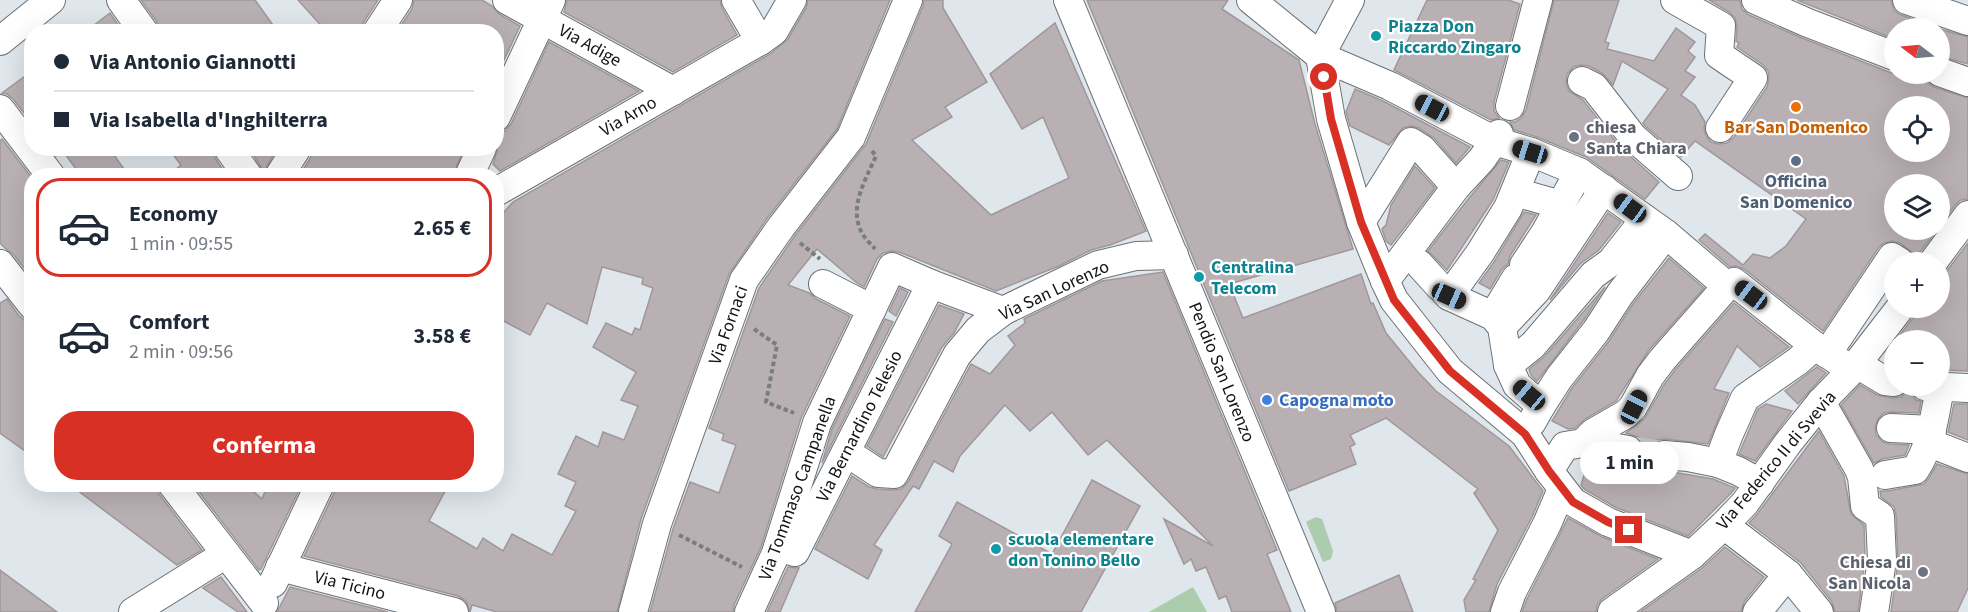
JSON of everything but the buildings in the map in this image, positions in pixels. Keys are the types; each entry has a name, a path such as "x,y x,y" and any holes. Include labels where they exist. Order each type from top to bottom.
{"street":[{"path":"0,41 51,0"},
{"path":"121,0 138,24"},
{"path":"382,24 398,0"},
{"name":"Via Adige","path":"507,0 547,10 673,91"},
{"path":"736,0 760,41"},
{"name":"Via Arno","path":"504,187 760,41 774,31 792,0"},
{"name":"Via Fornaci","path":"633,612 657,524 744,280 781,227 851,137 908,0"},
{"name":"Pendio San Lorenzo","path":"1068,0 1321,612"},
{"path":"1251,0 1320,56 1390,86 1497,138 1579,172 1666,234 1726,286"},
{"path":"1350,0 1320,56 1331,119 1361,222 1394,300 1450,371 1525,434 1555,480 1573,502 1608,522 1692,555"},
{"path":"1510,106 1538,0"},
{"path":"1755,0 1884,52"},
{"path":"1907,0 1968,21"},
{"path":"1689,4 1720,26 1719,55 1753,78 1720,128"},
{"path":"504,100 547,10"},
{"path":"1950,76 1968,82"},
{"path":"1582,81 1594,87 1633,136 1678,176"},
{"path":"0,109 24,141"},
{"path":"1385,281 1413,258 1456,187 1482,159 1497,138"},
{"path":"1361,222 1411,142 1422,149 1456,187"},
{"path":"1444,291 1480,254 1508,208 1530,152"},
{"path":"36,156 45,168"},
{"path":"1497,321 1536,291 1556,240 1561,205 1579,172"},
{"path":"1541,406 1517,385 1508,365 1497,321 1520,272 1556,240 1604,189"},
{"path":"1515,192 1561,205"},
{"path":"1941,252 1968,215"},
{"path":"1508,365 1533,345 1593,275 1611,262 1641,224 1643,218"},
{"path":"1525,434 1559,378 1666,234"},
{"name":"Via San Lorenzo","path":"846,452 878,473 894,474 957,355 978,330 1003,311 1098,266 1136,256 1174,255"},
{"path":"1413,258 1444,291 1497,321"},
{"path":"892,267 1003,311"},
{"name":"Via Tommaso Campanella","path":"749,612 778,547 817,423 892,267"},
{"path":"1718,464 1746,398 1798,362 1821,350 1884,267"},
{"path":"5,279 24,297"},
{"path":"1506,612 1512,592 1547,524 1555,480 1565,446 1604,446 1593,433 1634,407 1650,376 1662,360 1726,286 1734,282 1821,350 1884,381"},
{"path":"823,284 872,309"},
{"name":"Via Bernardino Telesio","path":"778,547 795,552 931,284"},
{"name":"Via Federico II di Svevia","path":"1612,612 1692,555 1724,525 1760,483 1821,402 1855,367 1892,318"},
{"path":"1871,476 1915,470 1929,436 1941,396"},
{"path":"1821,402 1853,455 1871,476"},
{"path":"1891,428 1929,436 1968,458"},
{"path":"1664,455 1688,457 1718,464 1738,471 1760,483"},
{"path":"1871,476 1865,506 1880,516 1882,560 1874,612"},
{"path":"178,492 226,554 262,608"},
{"path":"262,608 316,492"},
{"path":"1724,525 1788,574 1819,612"},
{"path":"133,612 226,554"},
{"name":"Via Ticino","path":"280,567 454,612"},
{"path":"1757,612 1788,574"}],"path":[{"path":"851,137 871,149 876,156 857,203 855,214 861,232 892,267"},
{"path":"732,312 777,345 766,402 817,423"},
{"path":"657,524 765,579"}],"green space":[{"path":"1316,517 1322,519 1333,551 1331,559 1323,562 1306,522"},
{"path":"1193,587 1207,612 1149,612"}],"tunnel":[{"path":"1628,450 1664,455"}],"place":[{"name":"Piazza Don Riccardo Zingaro","path":"1376,36"},
{"name":"Bar San Domenico","path":"1796,107"},
{"name":"chiesa Santa Chiara","path":"1574,137"},
{"name":"Officina San Domenico","path":"1796,161"},
{"name":"Centralina Telecom","path":"1199,277"},
{"name":"Capogna moto","path":"1267,400"},
{"name":"scuola elementare don Tonino Bello","path":"996,549"},
{"name":"Chiesa di San Nicola","path":"1923,572"}],"route":[{"path":"1324,77 1331,119 1361,222 1394,300 1450,371 1525,434 1573,502 1608,522 1629,530"}]}
